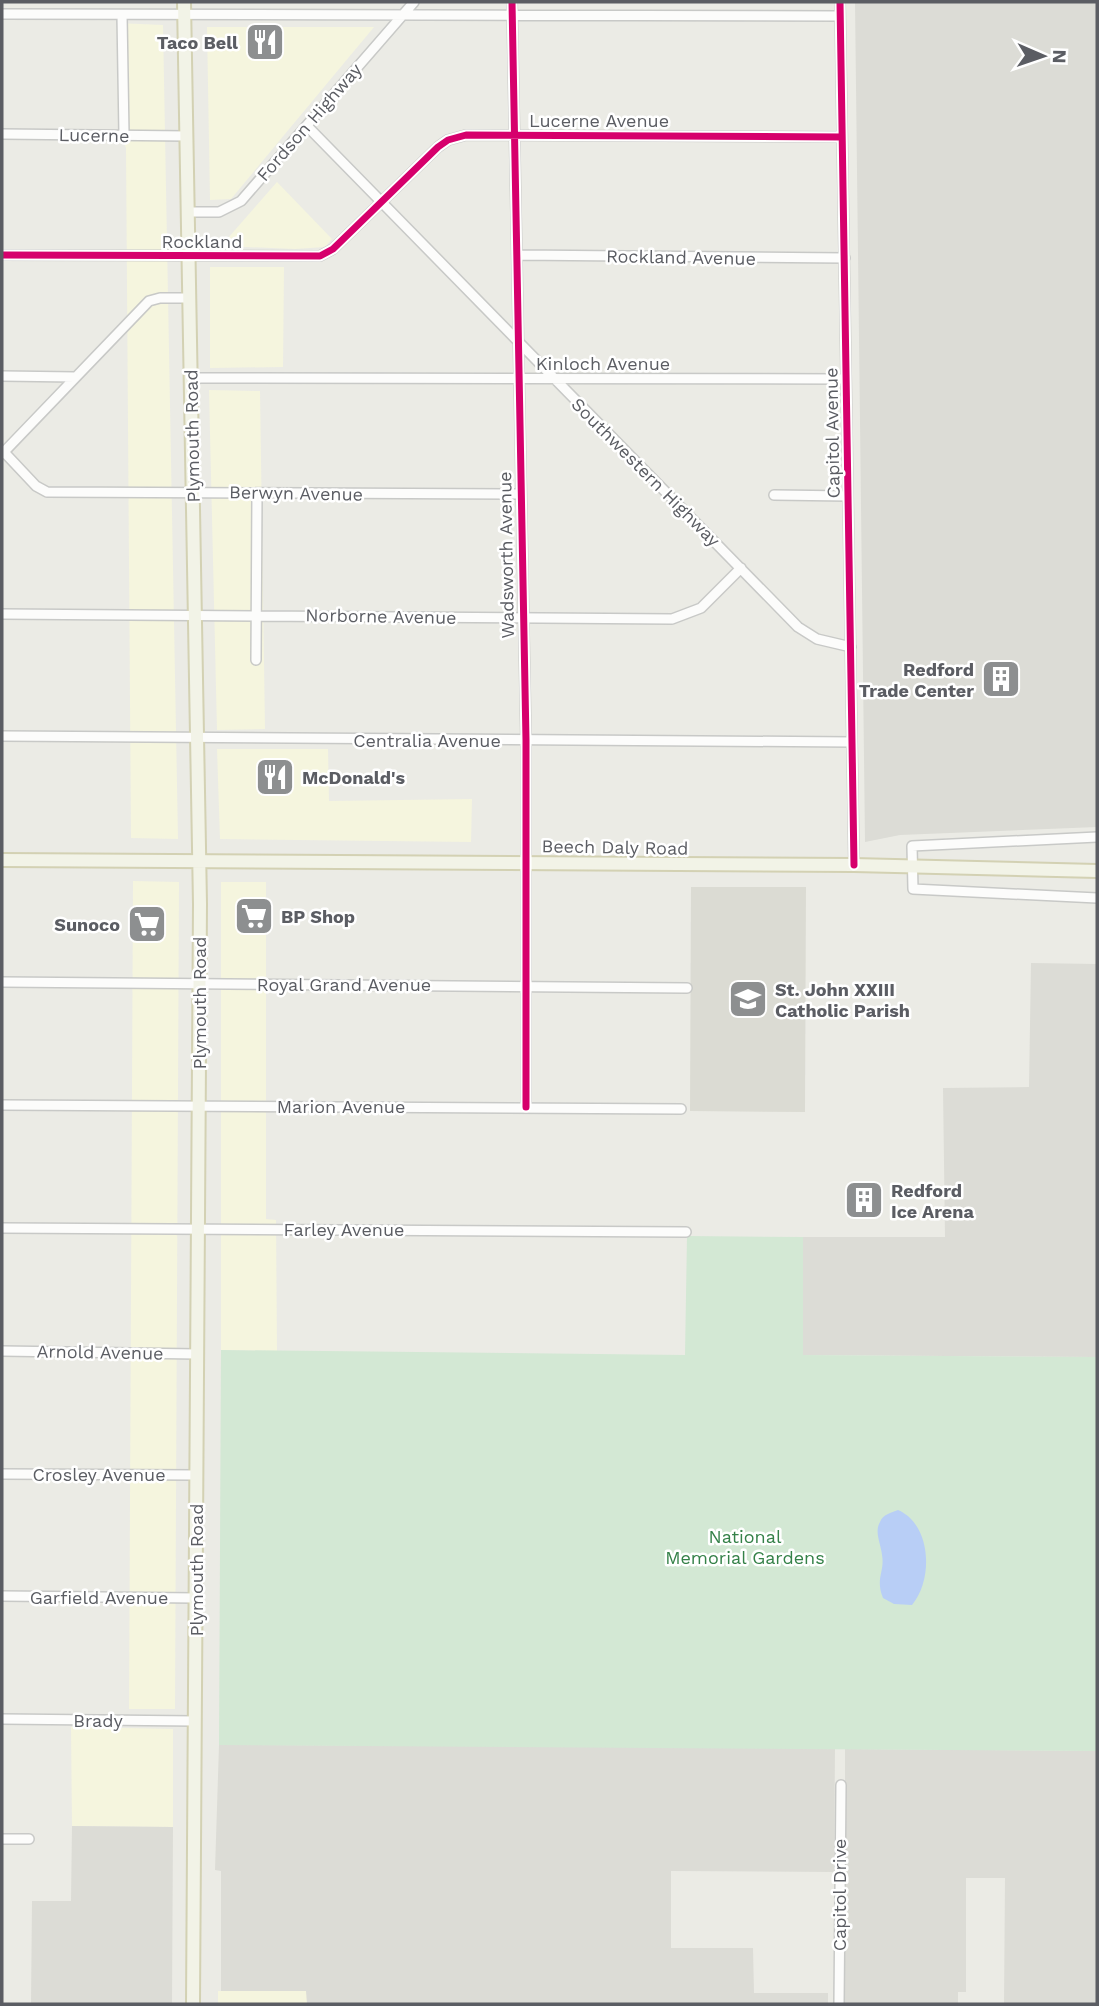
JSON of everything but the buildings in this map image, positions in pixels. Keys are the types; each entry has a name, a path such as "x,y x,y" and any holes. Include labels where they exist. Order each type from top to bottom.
{"main road":[{"name":"Plymouth Road","path":"184,8 199,862 193,2004"},
{"name":"Beech Daly Road","path":"2,860 854,865 912,869 1097,871"}],"street":[{"name":"Fordson Highway","path":"188,212 219,212 237,204 414,2"},
{"name":"Wadsworth Avenue","path":"512,2 526,740 526,1107"},
{"name":"Capitol Avenue","path":"840,2 854,865"},
{"path":"2,14 122,15 184,8 404,14 840,16"},
{"path":"122,15 124,135"},
{"name":"Southwestern Highway","path":"307,126 518,344 805,633 851,647"},
{"name":"Lucerne","path":"2,134 187,136"},
{"name":"Lucerne Avenue","path":"381,203 448,139 466,135 842,137"},
{"name":"Rockland","path":"2,256 320,256 333,249 381,203"},
{"name":"Rockland Avenue","path":"517,255 845,258"},
{"path":"3,453 149,302 160,298 189,299"},
{"path":"2,376 75,377"},
{"name":"Kinloch Avenue","path":"191,378 846,379"},
{"name":"Berwyn Avenue","path":"3,453 36,486 47,492 521,494"},
{"path":"256,660 257,492"},
{"path":"774,495 848,496"},
{"name":"Norborne Avenue","path":"2,614 682,617 701,608 741,568"},
{"name":"Centralia Avenue","path":"2,736 852,742"},
{"path":"1097,837 912,846 913,889 1097,898"},
{"name":"Royal Grand Avenue","path":"2,982 687,988"},
{"name":"Marion Avenue","path":"2,1105 681,1109"},
{"name":"Farley Avenue","path":"2,1227 685,1232"},
{"name":"Arnold Avenue","path":"2,1351 197,1354"},
{"name":"Crosley Avenue","path":"2,1474 197,1475"},
{"name":"Garfield Avenue","path":"2,1596 196,1598"},
{"name":"Brady","path":"2,1719 195,1721"},
{"name":"Capitol Drive","path":"839,2004 841,1785"},
{"path":"2,1839 29,1839"}],"shaded area":[{"path":"855,2 1097,2 1097,827 900,835 865,842"},
{"path":"117,23 163,25 178,839 131,838 126,148 118,129"},
{"path":"207,27 374,27 231,199 210,200"},
{"path":"277,182 332,239 325,247 295,249 221,246"},
{"path":"210,267 284,267 283,367 210,368"},
{"path":"209,390 260,391 265,729 217,730"},
{"path":"217,749 328,749 329,801 472,799 471,842 220,839"},
{"path":"133,881 179,882 175,1709 129,1709"},
{"path":"221,882 266,882 266,1219 276,1220 277,1351 221,1350"},
{"name":"St. John XXIII Catholic Parish","path":"691,887 806,887 805,1112 690,1111"},
{"path":"1031,963 1097,964 1097,1357 802,1355 803,1237 945,1237 943,1088 1029,1087"},
{"path":"71,1727 173,1729 173,1827 72,1826"},
{"path":"219,1745 835,1747 834,1872 671,1871 671,1948 753,1948 754,1993 828,1993 828,2004 307,2004 306,1991 221,1991 221,1871 215,1870"},
{"path":"845,1749 1097,1751 1097,2004 1004,2004 1005,1878 966,1878 966,1992 958,1992 958,2004 845,2004"},
{"path":"72,1826 173,1827 172,2004 31,2004 32,1901 71,1901"},
{"path":"218,1991 307,1991 307,2004 218,2004"}],"green space":[{"name":"National Memorial Gardens","path":"687,1236 803,1237 803,1355 1097,1357 1097,1751 219,1745 221,1350 685,1355"}],"water":[{"path":"898,1510 909,1517 917,1527 926,1553 924,1581 912,1605 894,1604 883,1598 880,1585 883,1561 878,1526 885,1515"}],"cycle path":[{"path":"512,2 526,740 526,1107"},
{"path":"840,2 854,865"},
{"path":"2,255 320,256 333,249 438,147 448,140 466,135 842,137"}],"place":[{"name":"Taco Bell","path":"265,42"},
{"name":"Redford Trade Center","path":"1001,679"},
{"name":"McDonald's","path":"275,777"},
{"name":"BP Shop","path":"254,916"},
{"name":"Sunoco","path":"147,924"},
{"name":"St. John XXIII Catholic Parish","path":"748,999"},
{"name":"Redford Ice Arena","path":"864,1200"}]}
